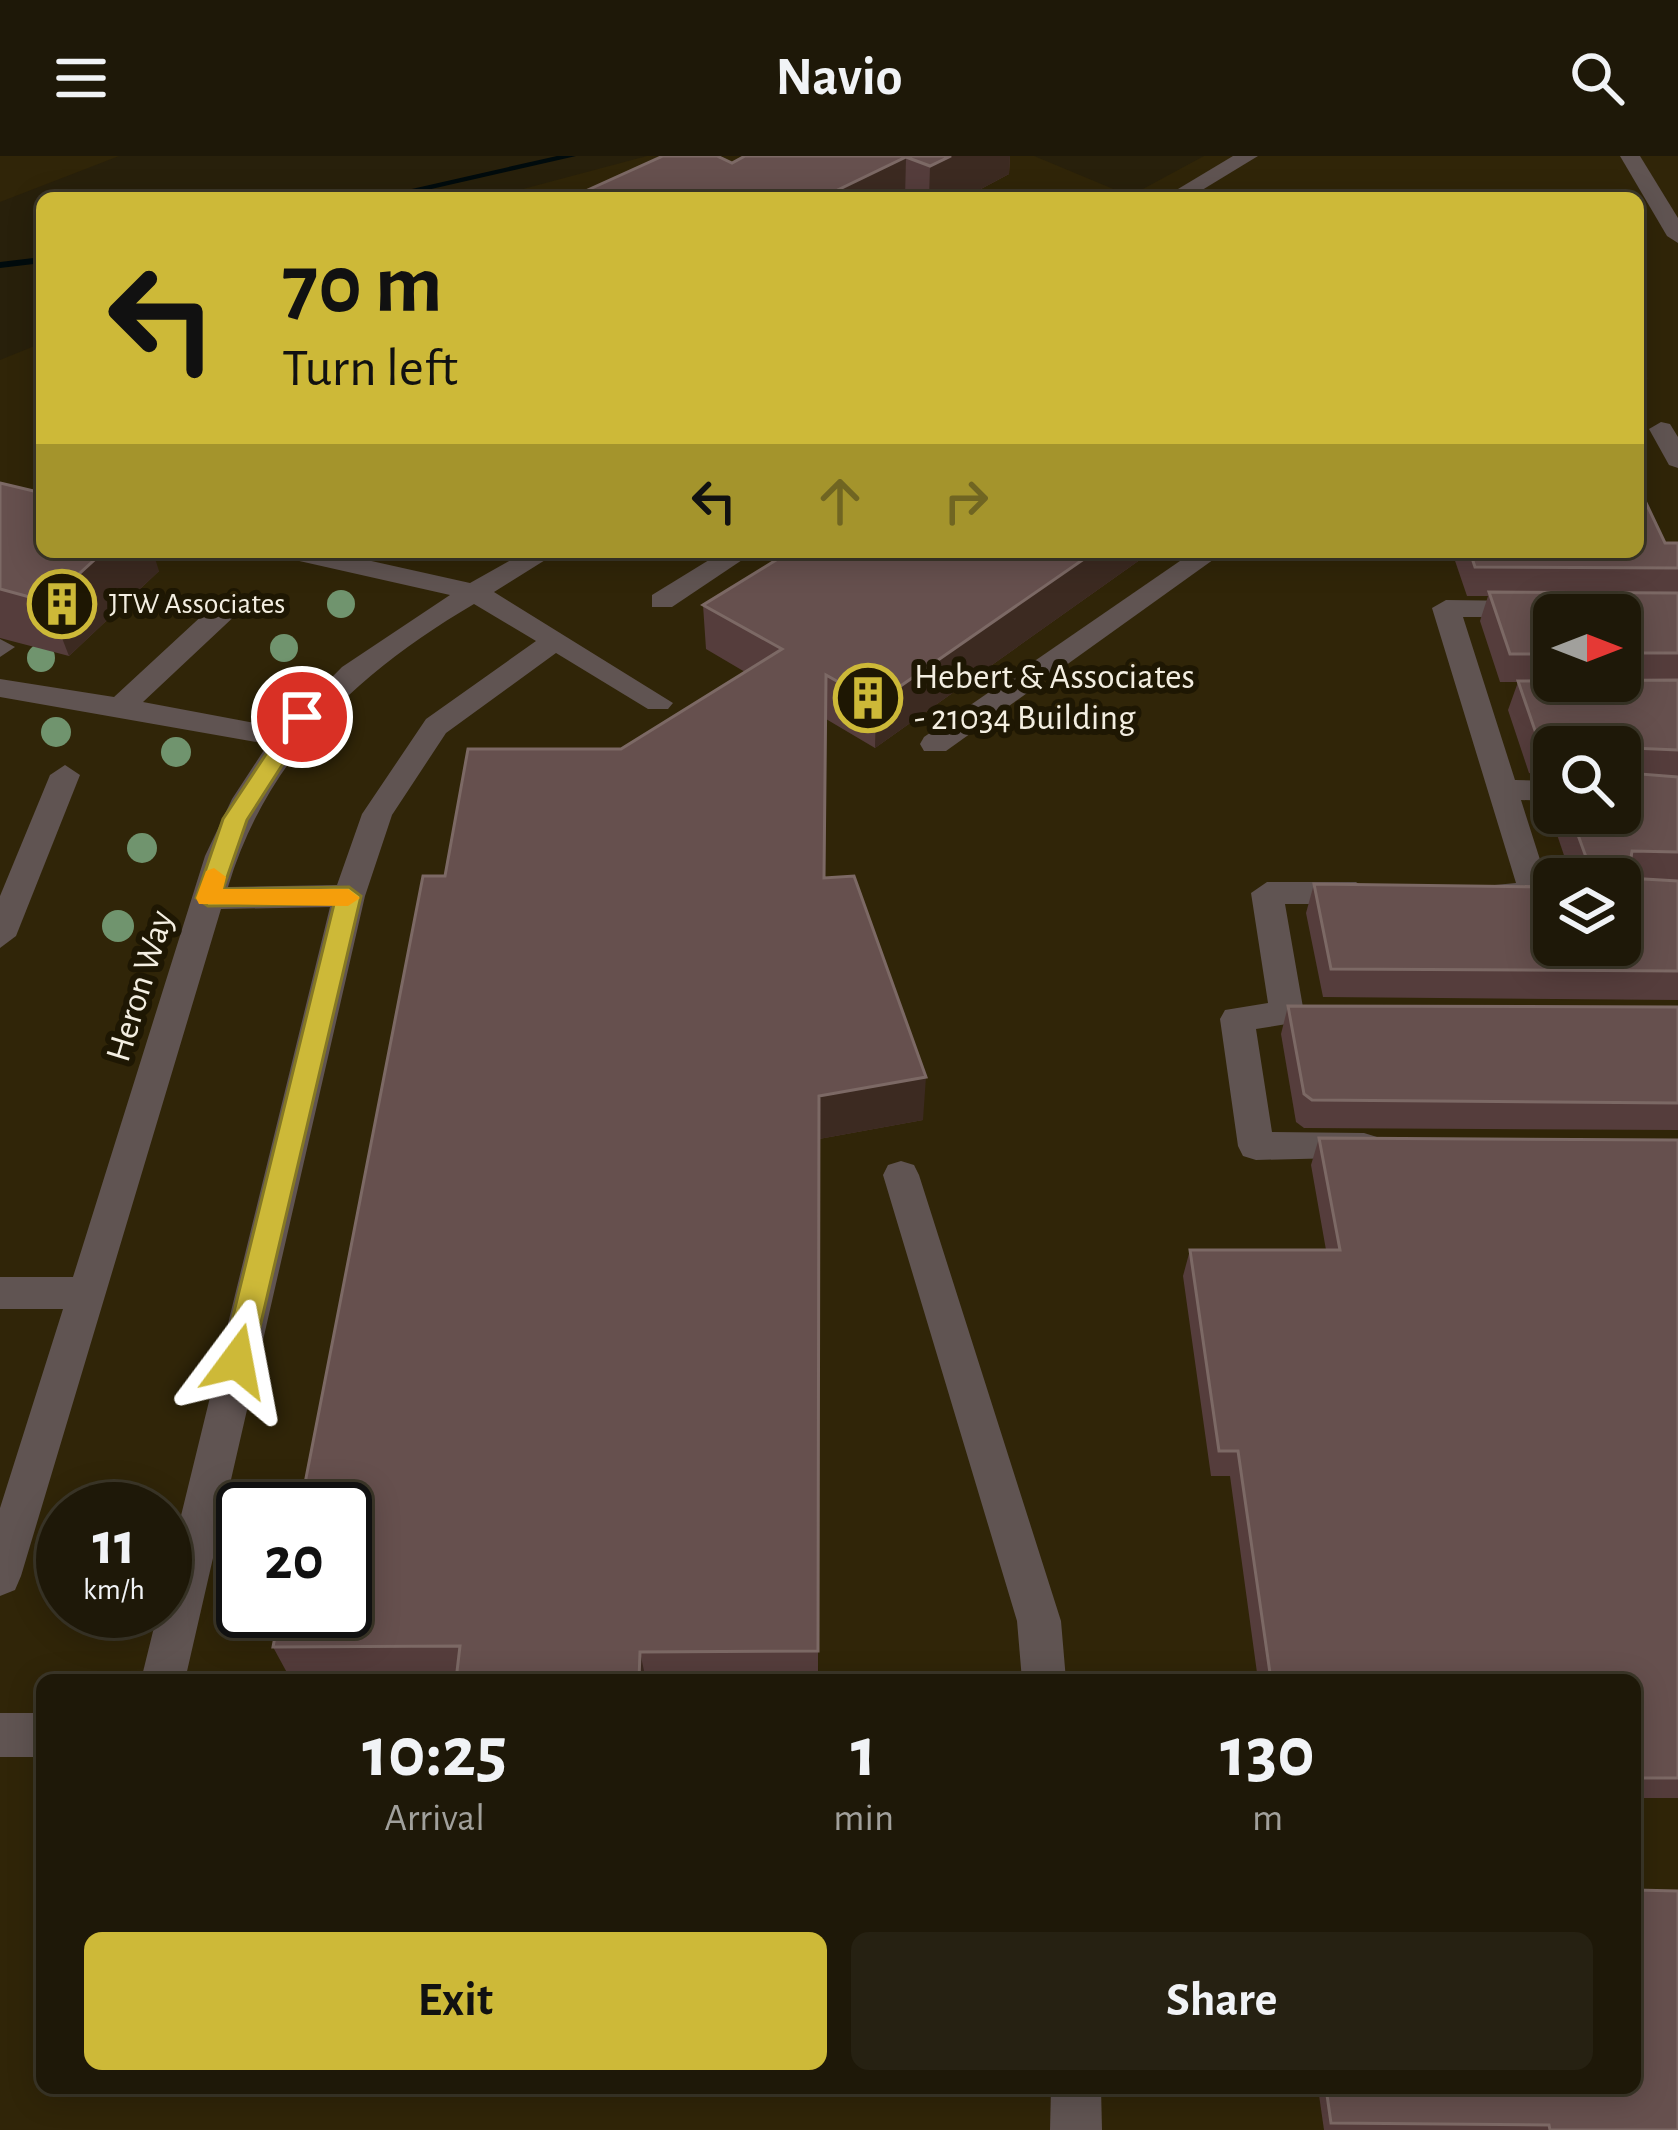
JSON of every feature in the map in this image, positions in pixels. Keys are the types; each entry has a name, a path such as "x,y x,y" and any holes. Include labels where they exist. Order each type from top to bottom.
{"street":[{"path":"1194,192 1248,156"},
{"path":"1630,156 1676,232"},
{"path":"1661,429 1678,460"},
{"path":"329,558 475,592 658,703"},
{"name":"Heron Way","path":"0,1576 235,819 286,738 365,659 534,558"},
{"path":"662,601 731,558"},
{"path":"935,744 1202,558"},
{"path":"120,707 230,605"},
{"path":"1533,609 1446,608 1484,696 1503,790 1533,864"},
{"path":"164,1674 349,896 377,814 436,726 554,640"},
{"path":"0,688 286,738"},
{"path":"0,936 65,775"},
{"path":"1503,790 1533,791"},
{"path":"1287,1013 1267,893 1379,894"},
{"path":"1468,894 1533,894"},
{"path":"208,898 349,896"},
{"path":"1333,1013 1237,1019 1256,1146 1397,1147"},
{"path":"901,1175 1039,1621 1043,1674"},
{"path":"0,1293 87,1293"},
{"path":"0,1736 36,1736"},
{"path":"1076,2094 1076,2130"}],"shaded area":[{"path":"0,156 119,156 0,202"},
{"path":"647,156 1034,156 1120,192 512,192"},
{"path":"1204,156 1678,156 1678,2130 0,2130 0,360 36,345 36,558 1644,558 1644,192 1137,192"}],"building":[{"path":"663,156 717,156 732,163 745,156 951,156 930,166 906,157 833,192 583,192"},
{"path":"0,483 36,492 36,558 96,558 48,602 0,589"},
{"path":"1644,499 1665,543 1678,543 1678,568 1475,567 1472,558 1644,558"},
{"path":"779,558 1085,558 876,703 826,675 824,878 854,876 926,1077 819,1096 818,1651 640,1652 639,1674 457,1674 460,1646 273,1647 275,1638 372,1638 372,1482 305,1482 423,876 445,876 468,749 621,749 782,649 703,605"},
{"path":"1489,592 1678,593 1678,653 1641,653 1641,594 1533,594 1533,654 1510,654"},
{"path":"1641,680 1678,680 1678,750 1641,748 1641,726 1533,726 1518,681 1533,681 1533,702 1641,702"},
{"path":"1641,774 1678,777 1678,852 1632,851 1631,858 1586,858 1578,834 1641,834"},
{"path":"1641,879 1678,881 1678,971 1331,969 1314,884 1533,887 1533,966 1641,966"},
{"path":"1288,1006 1678,1007 1678,1103 1312,1100 1304,1094"},
{"path":"1319,1138 1678,1140 1678,1778 1641,1778 1641,1674 1270,1674 1238,1451 1219,1451 1190,1250 1340,1250"},
{"path":"1641,1890 1678,1891 1678,2130 1331,2123 1327,2094 1641,2094"}],"waterway":[{"path":"405,192 571,156"},
{"path":"0,265 36,261"}],"slow traffic":[{"path":"214,877 208,898 348,898"}],"place":[{"name":"JTW Associates","path":"62,604"},
{"name":"Hebert & Associates - 21034 Building","path":"868,698"}],"route":[{"path":"237,1361 349,896 208,898 235,819 254,783 302,717"}]}
